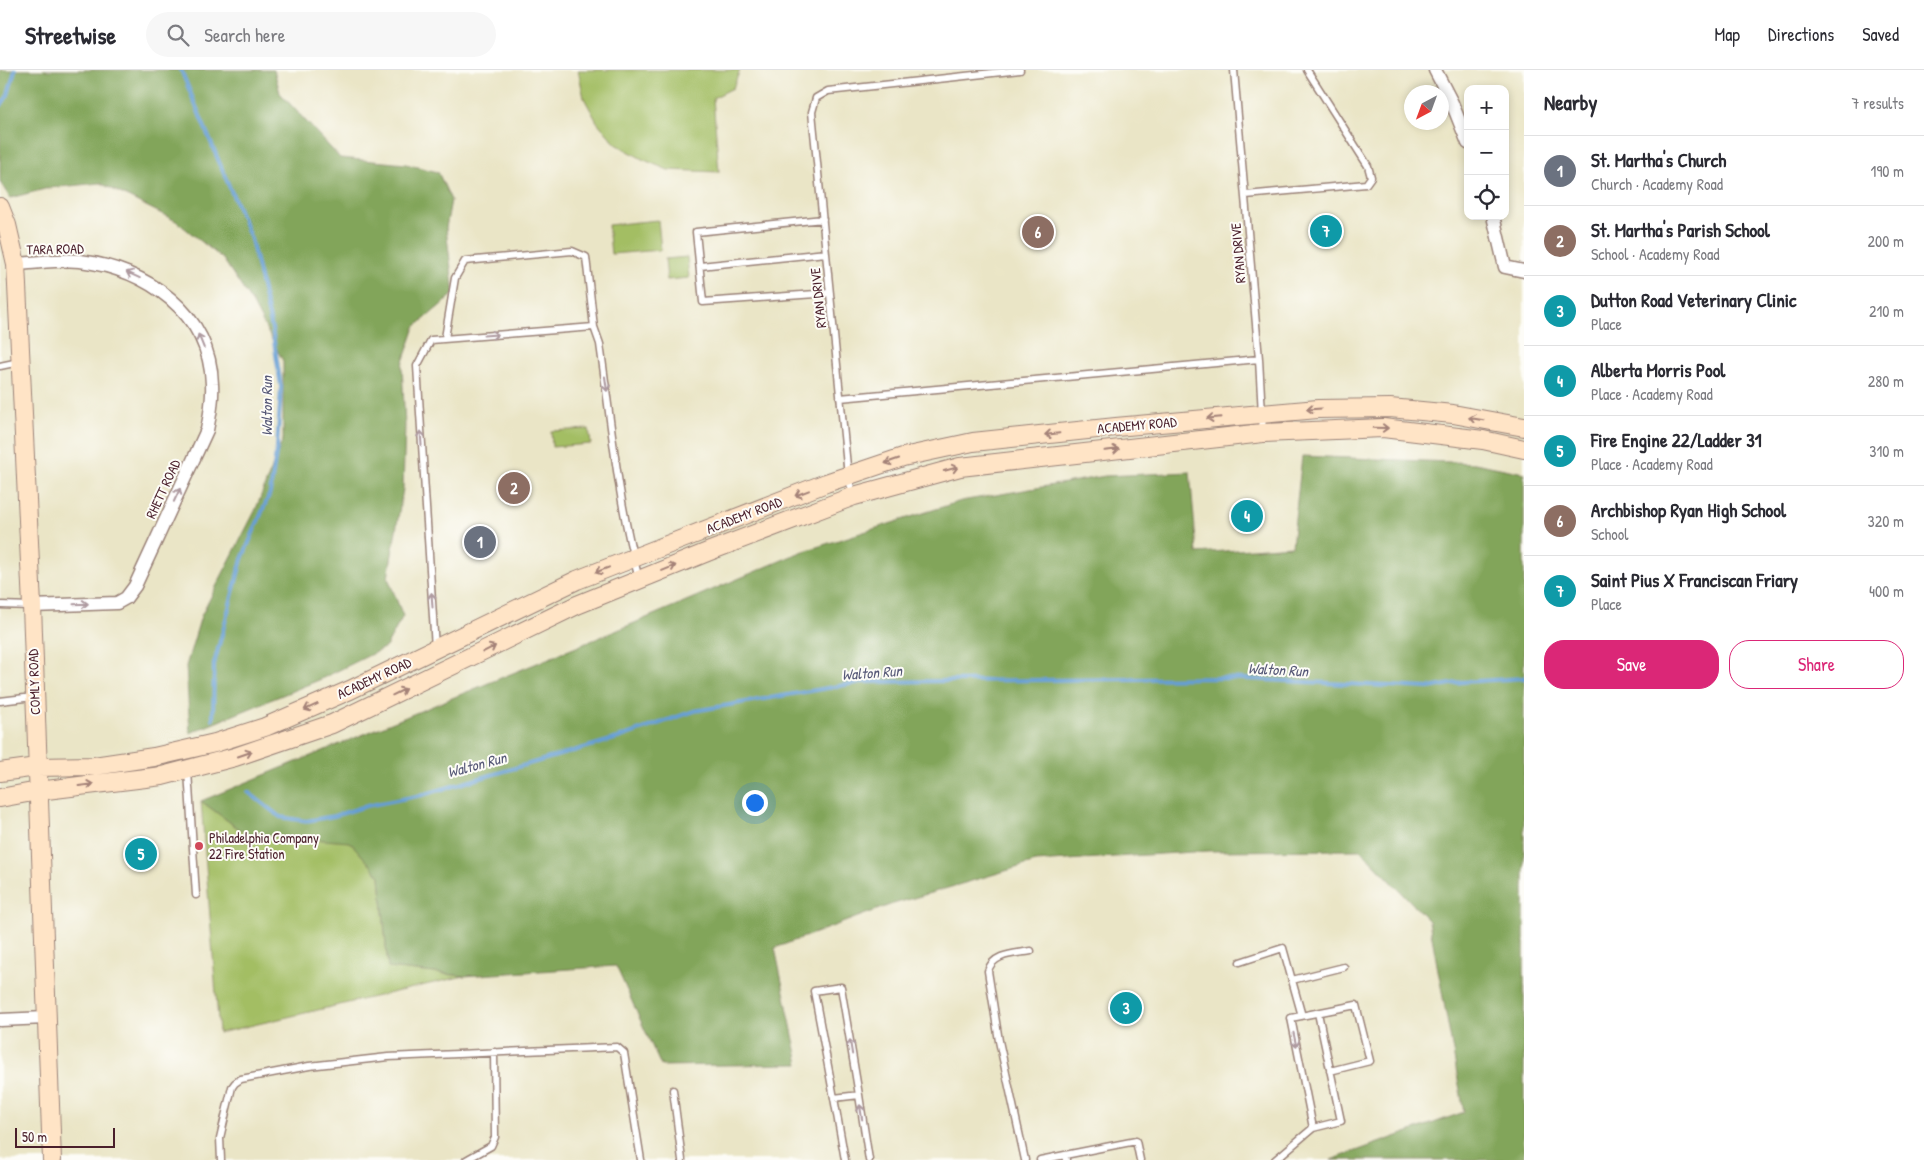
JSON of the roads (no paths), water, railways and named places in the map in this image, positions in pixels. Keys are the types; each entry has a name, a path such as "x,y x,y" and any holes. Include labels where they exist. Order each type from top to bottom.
{"main road":[{"name":"COMLY ROAD","path":"0,207 7,225 16,264 32,606 52,1160"},
{"name":"ACADEMY ROAD","path":"0,772 37,766 94,766 154,757 215,743 265,727 350,690 577,580 848,476 903,457 972,442 1318,409 1390,408 1453,414 1524,427"},
{"name":"ACADEMY ROAD","path":"0,798 38,791 162,776 235,757 332,724 577,605 854,496 960,467 1262,433 1383,428 1483,440 1524,449"},
{"path":"435,649 445,670"}],"street":[{"path":"1435,70 1464,132"},
{"path":"1494,220 1505,267 1524,271"},
{"name":"TARA ROAD","path":"16,264 78,261 117,268 150,283 174,302"},
{"name":"RHETT ROAD","path":"32,606 117,603 126,598 139,577 207,430 211,405 212,383 206,354 196,327 174,302"},
{"path":"0,1020 46,1018"}],"lane":[{"name":"RYAN DRIVE","path":"854,496 848,476 812,112 816,98 828,91 1020,70"},
{"name":"RYAN DRIVE","path":"1234,70 1259,359 1262,433"},
{"path":"1246,195 1366,184 1371,177 1368,166 1307,70"},
{"path":"823,219 696,232 703,302 830,292"},
{"path":"445,338 455,278 465,261 572,251 586,257 594,327 600,344 622,494 633,558 639,580"},
{"path":"700,266 826,253"},
{"path":"435,649 417,366 431,340 594,327"},
{"path":"840,398 1259,359"},
{"path":"0,366 21,362"},
{"path":"0,605 32,606"},
{"path":"0,701 35,697"},
{"path":"188,770 196,895"},
{"path":"1240,962 1283,948 1302,1016"},
{"path":"1025,1160 999,1041 988,971 990,965 998,958 1031,951"},
{"path":"1292,980 1344,967"},
{"path":"845,1160 814,992 841,987 869,1160"},
{"path":"1313,1128 1291,1018 1356,1005 1370,1061 1330,1070"},
{"path":"1275,1160 1313,1128 1341,1121 1318,1013"},
{"path":"221,1160 220,1138 230,1096 235,1083 241,1080 309,1066 388,1056 617,1047 624,1053 641,1160"},
{"path":"466,1160 491,1146 495,1137 494,1052"},
{"path":"673,1090 682,1160"},
{"path":"834,1098 859,1095"},
{"path":"1040,1160 1066,1157 1136,1141 1140,1160"}],"waterway":[{"path":"0,107 8,95 15,70"},
{"name":"Walton Run","path":"181,70 251,239 272,329 281,387 277,447 270,493 242,559 214,664 213,719"},
{"name":"Walton Run","path":"248,792 280,817 306,821 334,816 366,806 422,795 618,738 694,711 862,682 1223,678 1429,688 1462,682 1524,678"}],"place":[{"name":"Saint Pius X Franciscan Friary","path":"1326,231"},
{"name":"Archbishop Ryan High School","path":"1038,232"},
{"name":"St. Martha's Parish School","path":"514,488"},
{"name":"Alberta Morris Pool","path":"1247,516"},
{"name":"St. Martha's Church","path":"480,542"},
{"name":"Philadelphia Company 22 Fire Station","path":"199,846"},
{"name":"Fire Engine 22/Ladder 31","path":"141,854"},
{"name":"Dutton Road Veterinary Clinic","path":"1126,1008"}]}
